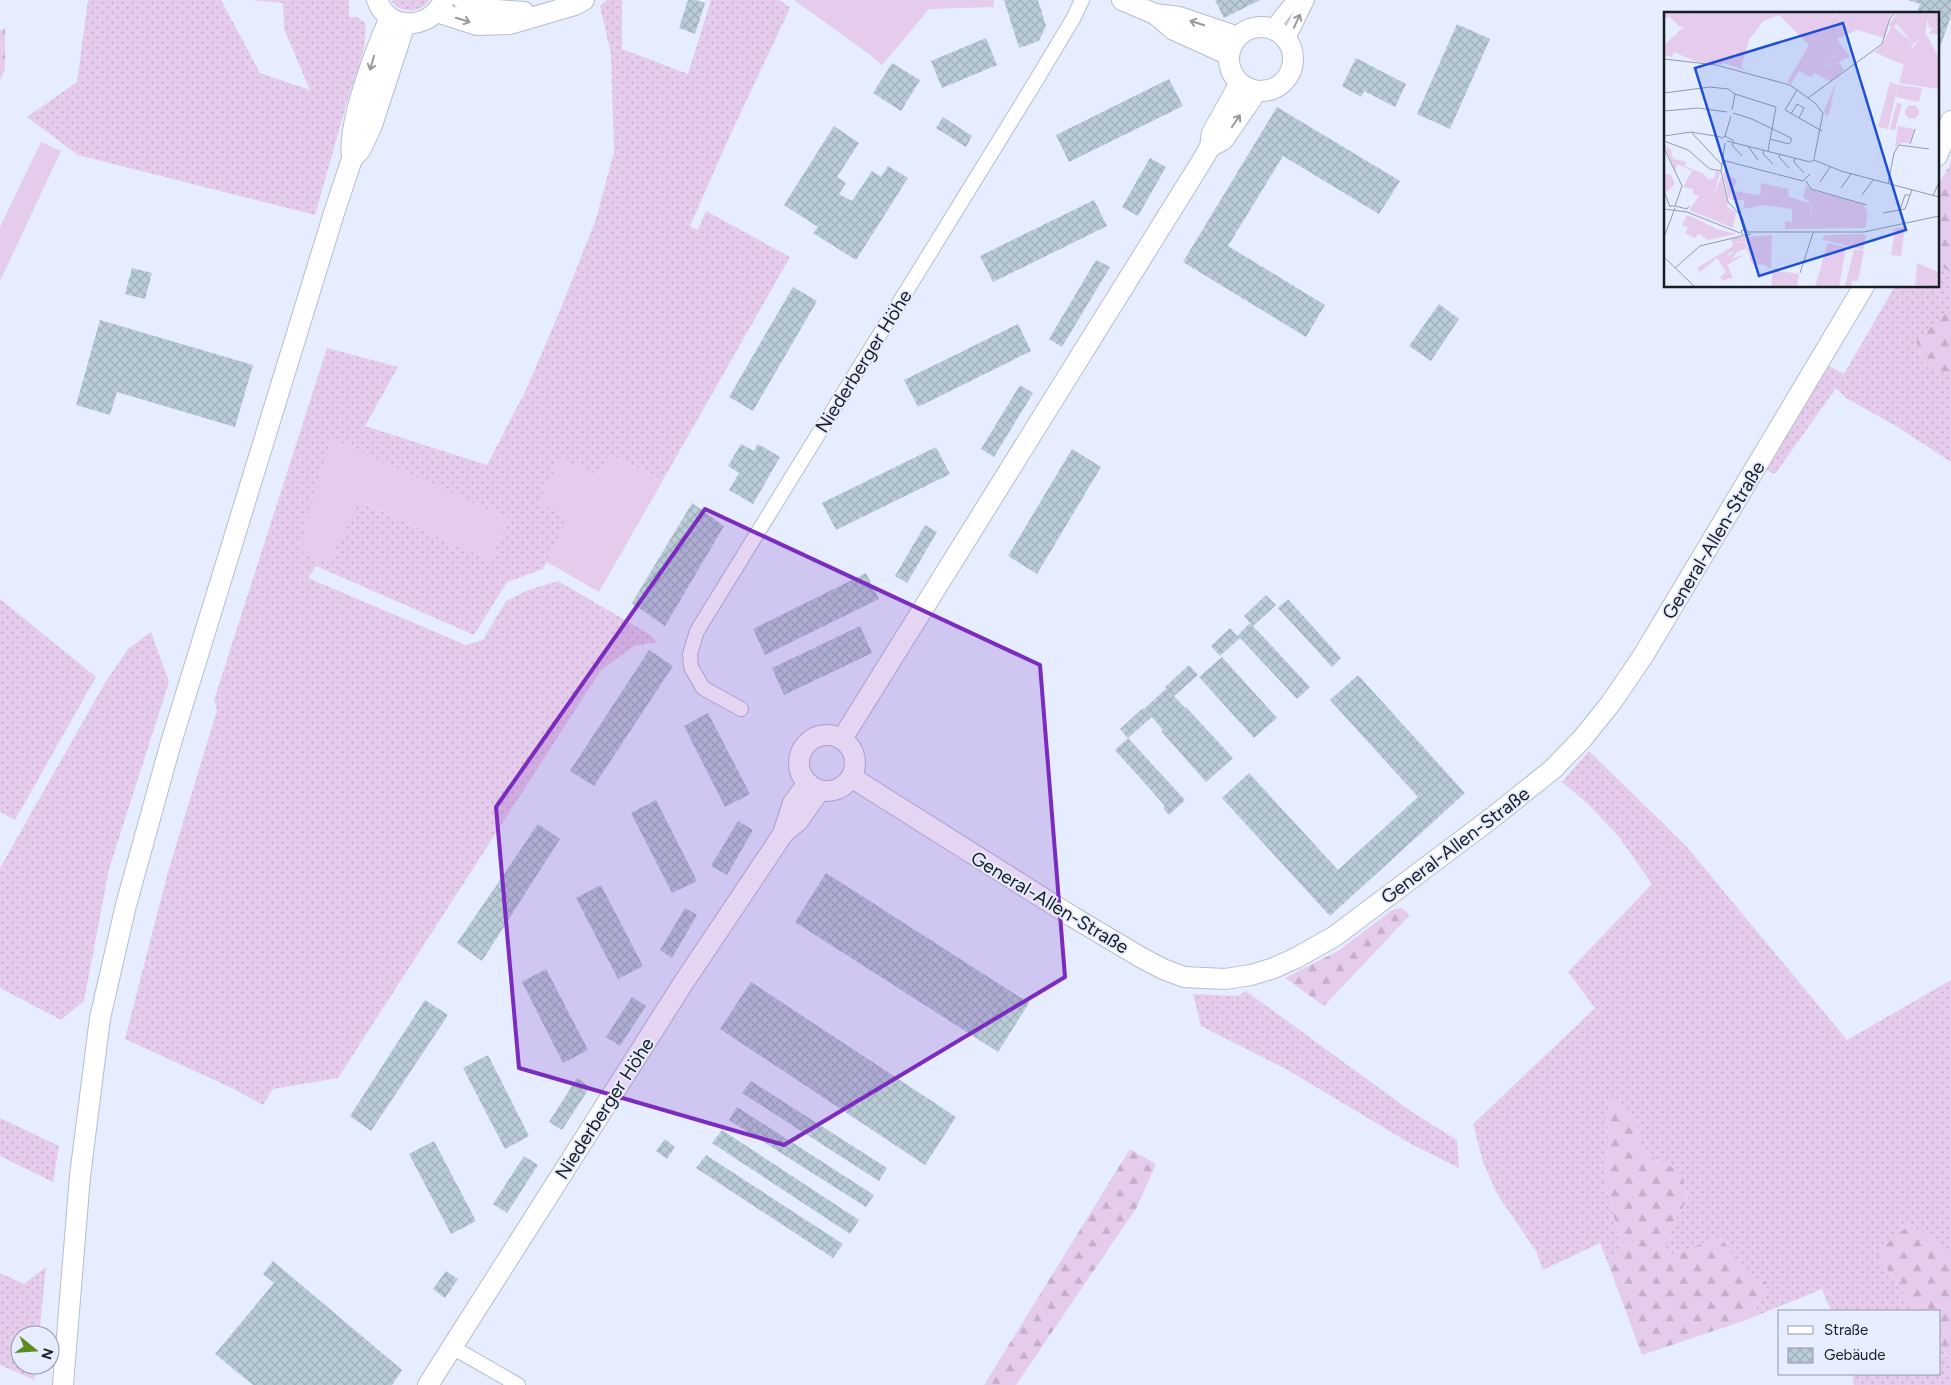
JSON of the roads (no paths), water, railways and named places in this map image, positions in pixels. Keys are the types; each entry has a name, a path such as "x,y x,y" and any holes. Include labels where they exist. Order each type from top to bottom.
{"street":[{"path":"376,0 382,11 397,21 422,22 440,6 477,24 510,24 576,5 584,0"},
{"path":"463,0 482,9 538,15"},
{"name":"Niederberger Höhe","path":"741,710 704,688 691,667 690,654 697,631 1034,84 1073,19 1082,0"},
{"path":"1122,0 1155,14 1179,17 1238,37"},
{"path":"1271,29 1294,0"},
{"path":"1287,41 1307,0"},
{"path":"1155,14 1174,30 1229,55"},
{"path":"63,1385 80,1176 100,1018 126,905 170,746 352,159 351,147 355,121 377,45 397,21"},
{"path":"1254,28 1271,29 1281,34 1287,41 1293,58 1288,77 1276,87 1266,90 1248,87 1232,72 1229,55 1233,44 1238,37 1254,28"},
{"path":"842,739 1210,147 1212,133 1248,87"},
{"path":"1938,153 1951,121"},
{"name":"General-Allen-Straße","path":"851,777 1065,912 1163,969 1184,977 1225,979 1251,975 1296,958 1335,936 1493,817 1553,769 1582,739 1612,703 1648,648 1863,288"},
{"path":"818,736 834,736 842,739 851,748 853,753 855,765 851,777 838,789 829,791 814,787 800,769 799,761 805,746 818,736"},
{"name":"Niederberger Höhe","path":"428,1385 684,982 783,834 793,804 814,787"},
{"path":"452,1347 518,1385"}]}
